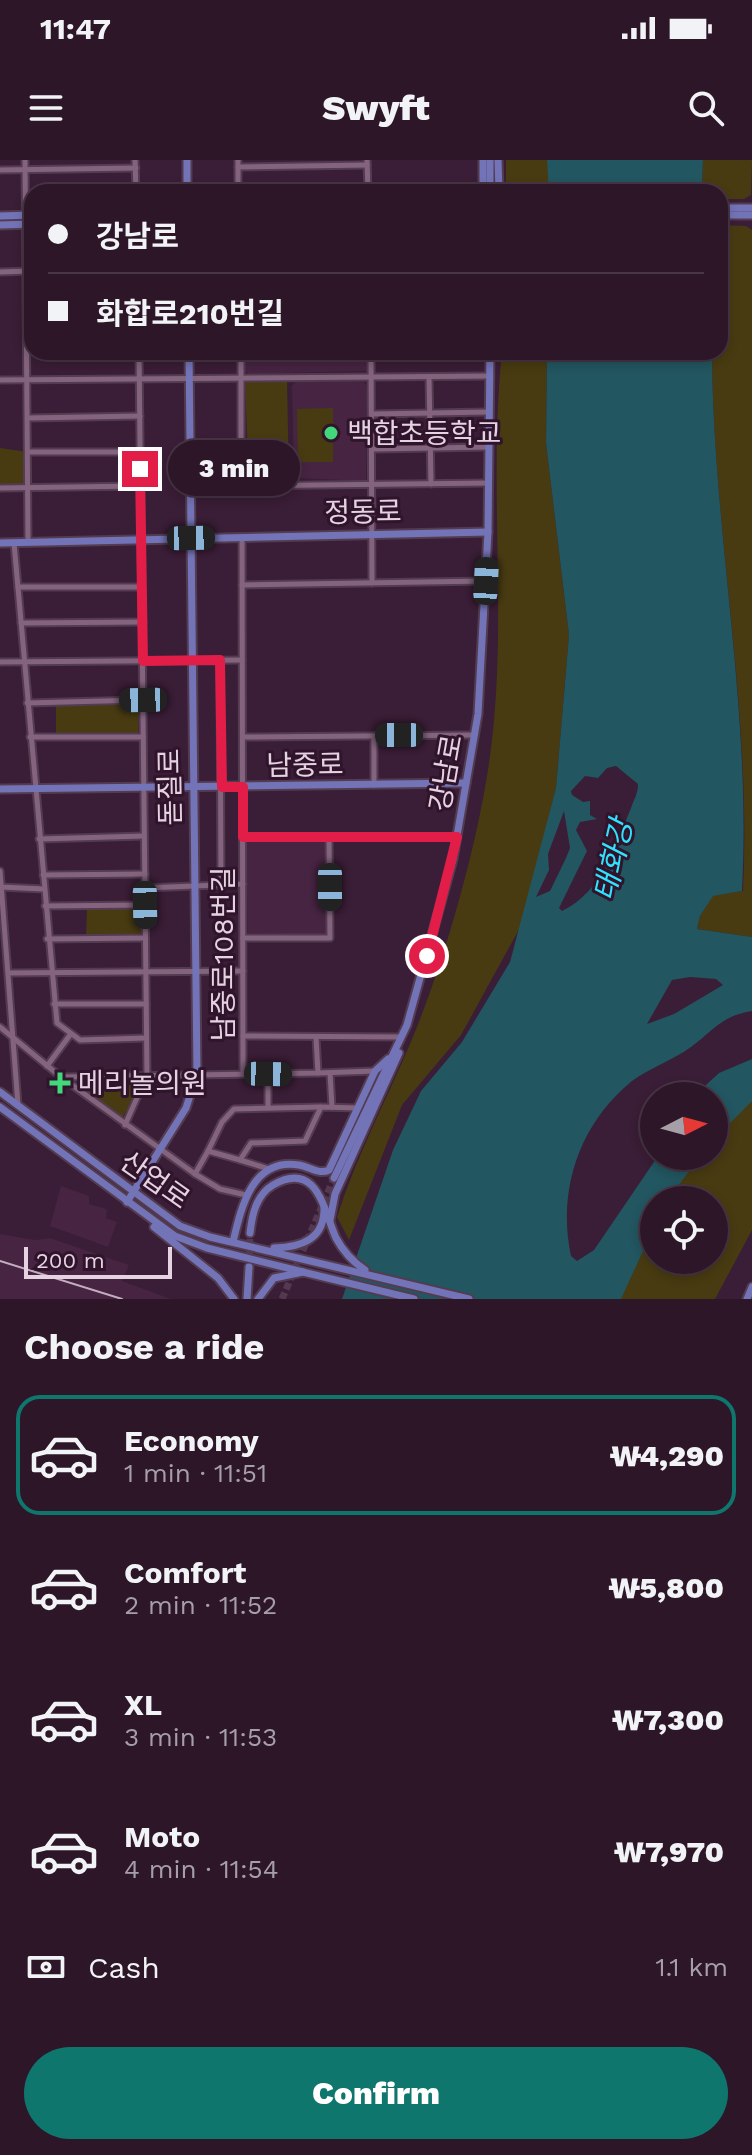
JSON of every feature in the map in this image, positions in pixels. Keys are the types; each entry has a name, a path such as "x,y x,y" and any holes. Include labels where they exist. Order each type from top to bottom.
{"main road":[{"path":"187,160 187,184"},
{"path":"483,160 483,184"},
{"path":"490,160 490,184"},
{"path":"498,160 499,184"},
{"path":"184,184 187,173"},
{"path":"187,173 191,184"},
{"path":"736,211 752,200"},
{"path":"728,213 752,208"},
{"path":"728,210 752,215"},
{"path":"736,211 752,222"},
{"path":"0,216 24,219"},
{"path":"0,225 24,221"},
{"name":"돋질로","path":"127,1202 186,1108 197,1074 189,360"},
{"name":"강남로","path":"334,1178 397,1048 413,1007 457,837 475,735 486,581 490,360"},
{"name":"정동로","path":"0,543 488,532"},
{"name":"남중로","path":"0,789 466,783"},
{"path":"330,1220 335,1194 397,1058 413,1007"},
{"path":"233,1242 246,1195 257,1179 271,1170 292,1165 328,1171 375,1071 397,1048"},
{"name":"산업로","path":"0,1092 180,1226 233,1242 469,1299"},
{"name":"산업로","path":"0,1107 145,1216 189,1243 414,1299"},
{"path":"250,1233 260,1196 275,1183 298,1180 312,1185 322,1197 336,1237 351,1259 377,1276"},
{"path":"254,1247 294,1247 314,1238 324,1219 322,1197"},
{"path":"145,1216 166,1239 224,1283 234,1299"},
{"path":"247,1299 249,1267"},
{"path":"258,1299 274,1278 303,1272"},
{"path":"747,1299 752,1287"}],"street":[{"path":"25,160 26,184"},
{"path":"135,160 136,184"},
{"path":"238,164 367,162 368,184"},
{"path":"0,170 136,168"},
{"path":"0,272 24,271"},
{"path":"28,360 28,541"},
{"path":"125,1125 147,1075 139,360"},
{"path":"241,360 241,486 489,483"},
{"path":"371,360 372,583"},
{"path":"0,380 490,376"},
{"path":"429,377 431,484"},
{"path":"372,414 489,412"},
{"path":"28,418 140,416"},
{"path":"373,449 489,447"},
{"path":"28,452 141,452"},
{"path":"0,488 139,486"},
{"name":"남중로108번길","path":"242,537 243,1073"},
{"path":"14,542 47,939 57,1023 80,1040 146,1038"},
{"path":"242,585 486,581"},
{"path":"18,587 140,587"},
{"path":"21,623 143,622"},
{"path":"220,660 221,885"},
{"path":"0,662 242,660"},
{"path":"27,703 143,700"},
{"path":"243,737 475,735"},
{"path":"374,736 374,786"},
{"path":"30,737 143,737"},
{"path":"39,839 144,836"},
{"path":"243,837 457,837"},
{"path":"243,938 330,938 329,837"},
{"path":"0,871 18,1106"},
{"path":"43,875 145,874"},
{"path":"145,888 243,884"},
{"path":"1,887 43,889"},
{"path":"45,906 145,905"},
{"path":"47,939 145,938"},
{"path":"9,973 243,971"},
{"path":"54,1004 146,1004"},
{"path":"0,1027 160,1151 220,1189 246,1195"},
{"path":"47,1066 70,1035"},
{"path":"243,1036 402,1037"},
{"path":"316,1037 318,1073"},
{"path":"61,1077 375,1071"},
{"path":"330,1073 332,1107"},
{"path":"268,1074 268,1107"},
{"path":"195,1174 231,1110 268,1107 358,1108"},
{"path":"240,1160 249,1144 305,1141 321,1107"},
{"path":"208,1151 271,1170"}],"shaded area":[{"path":"506,160 549,160 549,184 506,184"},
{"path":"703,160 752,160 751,195 744,199 728,199 728,184 702,184"},
{"path":"728,225 746,226 752,230 752,937 697,929 700,916 713,895 743,891 742,756 714,420 712,360 728,360"},
{"path":"244,360 367,360 367,371 249,374 245,371"},
{"path":"501,360 547,360 546,443 569,635 556,788 522,924 461,1035 402,1105 349,1240 337,1217 433,983 464,881 486,782 497,675 498,405"},
{"path":"287,380 289,482 249,483 245,381"},
{"name":"백합초등학교","path":"296,382 364,382 368,387 366,481 294,478 292,386"},
{"path":"333,408 333,462 298,462 297,409"},
{"path":"0,448 28,452 30,487 0,488"},
{"path":"131,703 139,706 138,735 56,733 56,704"},
{"path":"246,839 326,841 326,935 248,933"},
{"path":"87,907 141,907 141,936 86,937"},
{"path":"140,1079 143,1083 122,1118 87,1092 97,1080"},
{"path":"752,1095 752,1230 715,1299 617,1299 640,1246 640,1274 728,1274 728,1186 674,1186 685,1170 728,1170 728,1119"},
{"path":"61,1186 89,1196 89,1204 107,1210 106,1218 117,1222 108,1247 50,1226"},
{"path":"0,1234 35,1240 50,1238 129,1265 122,1281 171,1299 0,1299"}],"water":[{"path":"547,160 703,160 702,184 548,184"},
{"name":"태화강","path":"547,360 712,360 719,487 742,756 744,823 742,891 713,896 700,916 697,929 752,937 752,1011 725,1020 684,1052 632,1081 598,1117 576,1160 570,1183 567,1232 571,1256 577,1261 594,1250 648,1170 690,1170 678,1186 640,1186 640,1258 621,1299 342,1299 393,1150 421,1091 462,1042 510,962 556,788 569,635 546,443","holes":["616,766 638,784 613,852 598,880 588,892 562,911 559,908 587,851 576,830 580,822 597,819 590,815 590,801 583,802 571,791 585,776 598,778 607,768","564,811 570,848 550,891 536,897 549,870 548,854","690,977 716,979 723,985 674,1014 647,1024 672,980"]},
{"path":"752,1059 752,1101 728,1125 728,1082 709,1082 719,1073"}],"tunnel":[{"path":"282,1299 334,1178"},
{"path":"249,1267 250,1233"}],"railway":[{"path":"0,1261 122,1299"}],"place":[{"name":"백합초등학교","path":"331,433"},
{"name":"메리놀의원","path":"60,1083"}],"route":[{"path":"140,469 143,661 220,660 222,787 243,787 243,837 457,837 427,956"}]}
